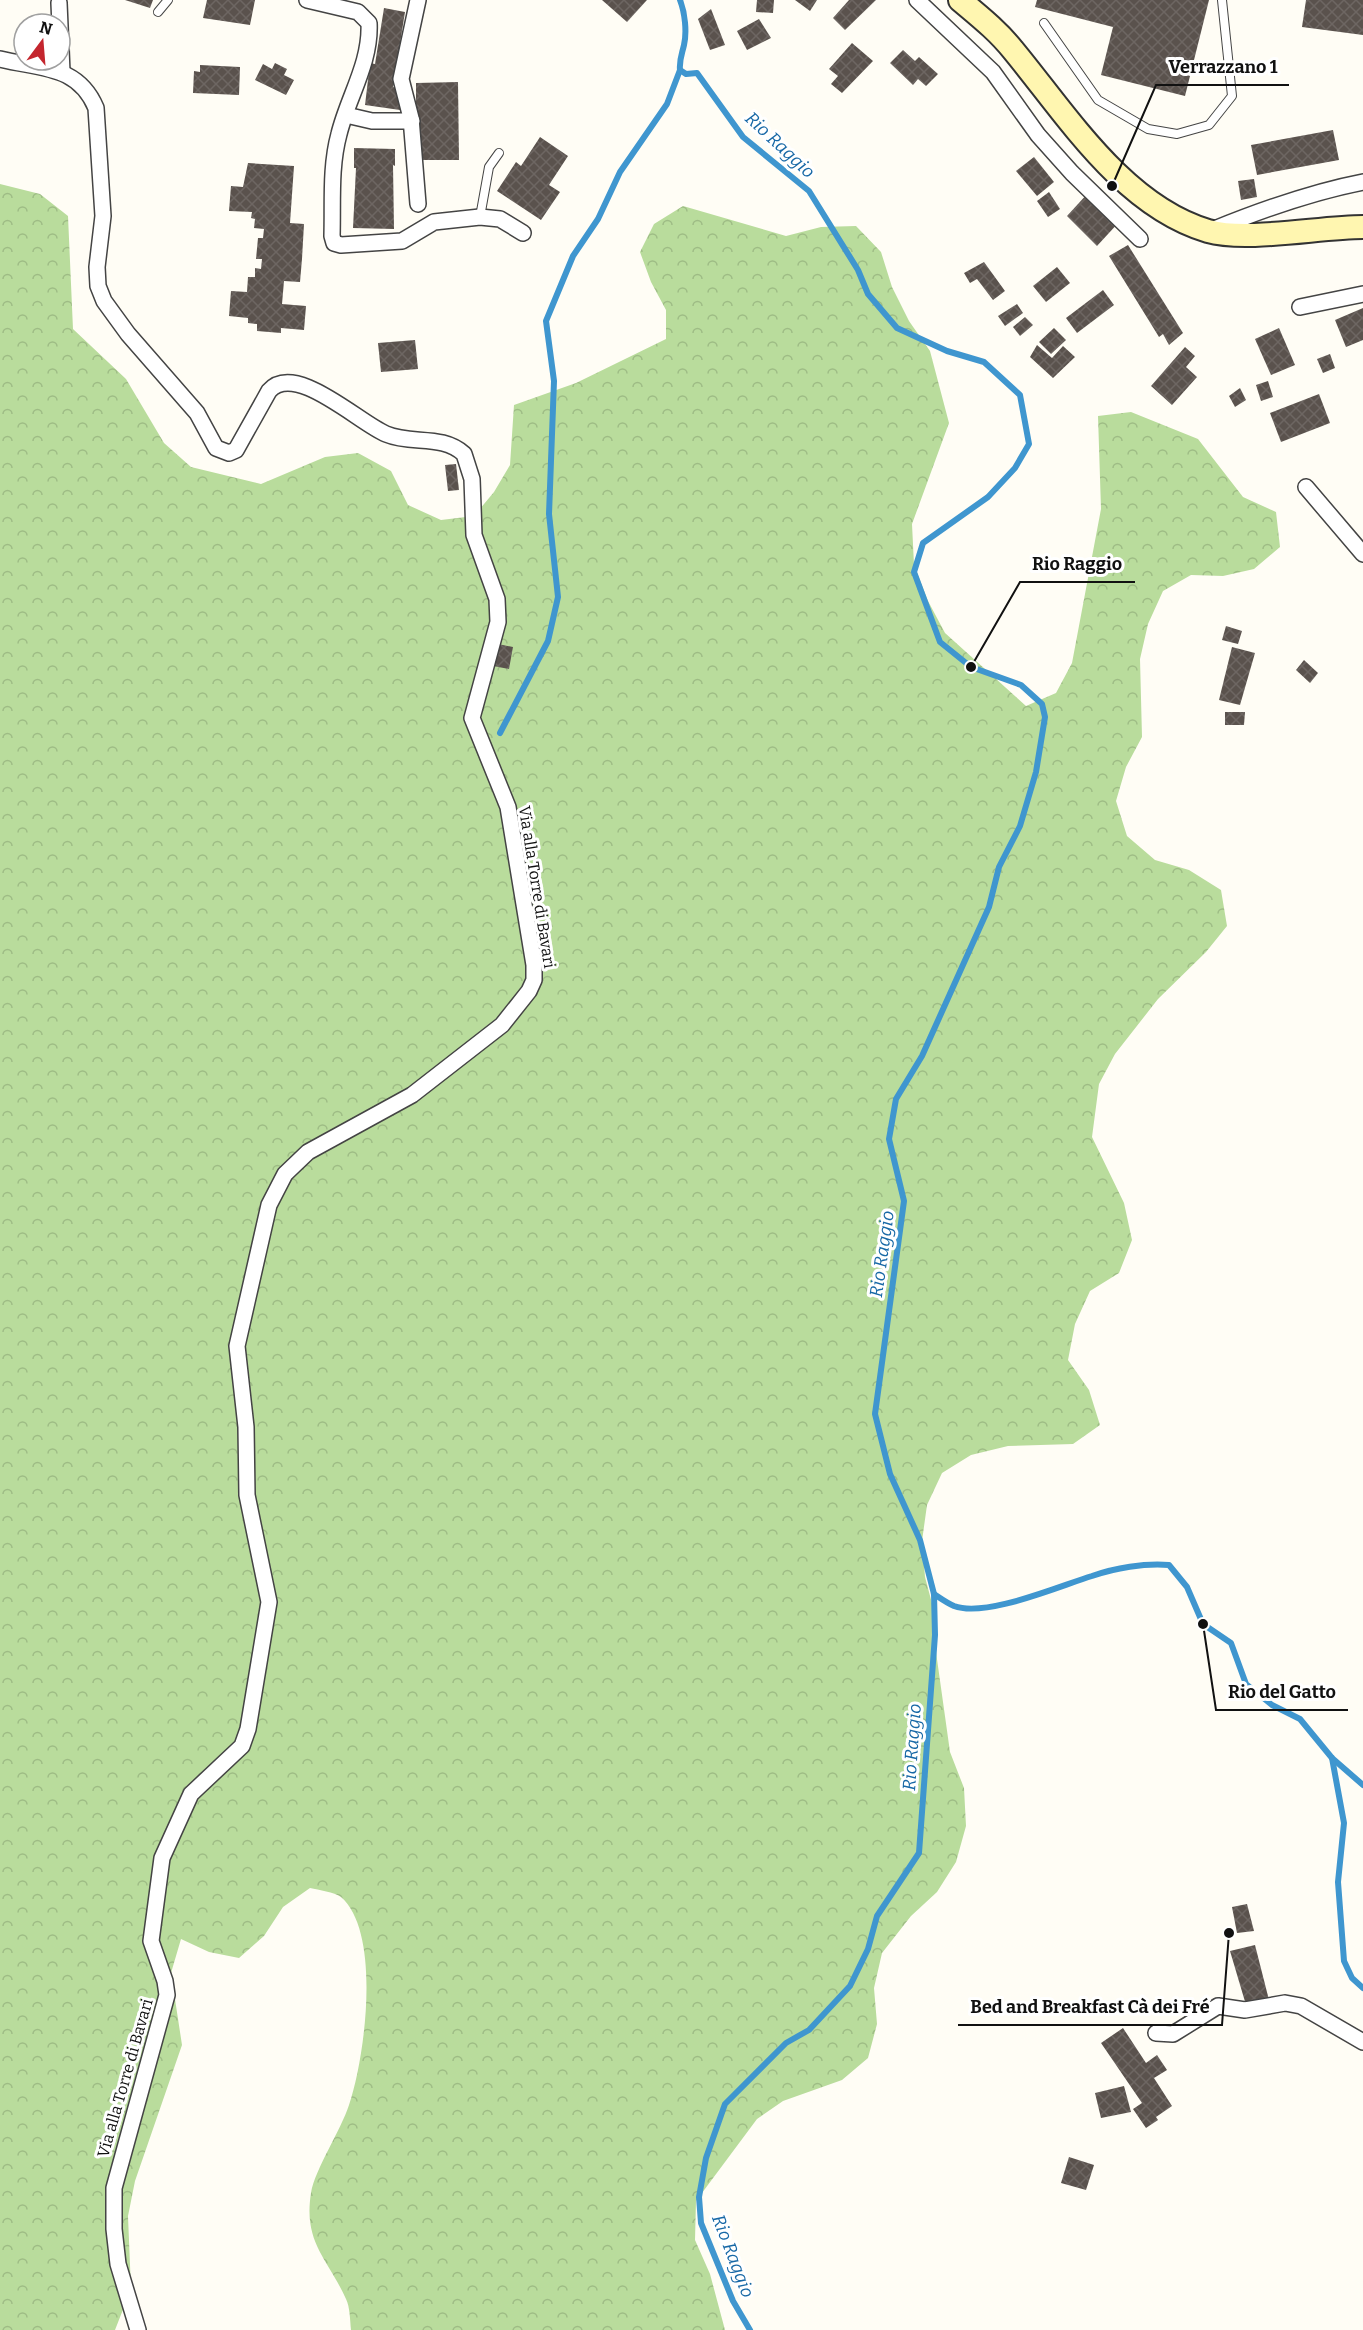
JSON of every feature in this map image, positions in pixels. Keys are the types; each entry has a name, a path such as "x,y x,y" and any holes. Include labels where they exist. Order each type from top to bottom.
{"street":[{"path":"307,0 348,9 365,18 369,30 356,93 346,116 334,158 332,236 334,243 341,245 402,241 434,222 480,217 500,219 523,233"},
{"path":"418,0 401,79 412,121 418,204"},
{"path":"917,0 993,72 1038,135 1072,173 1140,239"},
{"path":"960,0 992,27 1013,49 1060,113 1104,162 1144,196 1181,220 1209,231 1250,234 1363,227"},
{"path":"59,3 59,12"},
{"name":"Via alla Torre di Bavari","path":"62,72 80,82 90,94 96,108 103,216 97,267 101,294 128,334 197,413 216,448 229,453 236,450 273,386 291,383 325,395 370,426 388,435 410,441 445,442 464,454 472,479 474,535 497,599 498,622 472,718 508,807 534,965 534,980 529,991 502,1024 412,1095 308,1152 285,1174 269,1205 237,1346 246,1427 247,1495 269,1602 248,1729 242,1746 191,1794 162,1858 151,1941 165,1981 167,1995 114,2188 114,2229 118,2264 138,2330"},
{"path":"346,116 372,121 412,121"},
{"path":"1209,231 1248,215 1338,187 1363,182"},
{"path":"1300,307 1363,294"},
{"path":"1306,487 1363,554"},
{"path":"1156,2033 1173,2034 1218,2006 1245,2010 1285,2003 1302,2006 1363,2042"}],"lane":[{"path":"158,12 168,0"},
{"path":"1044,23 1098,100 1148,129 1177,134 1209,125 1232,96 1222,0"},
{"path":"480,217 489,167 499,153"}],"green space":[{"path":"0,184 40,194 68,216 73,329 126,379 164,443 191,467 261,484 325,457 358,453 391,471 408,505 441,520 474,516 494,492 510,465 514,405 576,383 666,339 666,310 651,282 640,252 654,224 683,206 786,236 821,227 856,226 881,252 892,287 909,321 930,351 949,423 912,524 914,565 928,601 945,633 1026,706 1056,693 1072,663 1101,509 1098,416 1131,412 1198,439 1243,497 1276,512 1280,547 1254,569 1223,576 1191,575 1163,591 1148,624 1140,659 1142,737 1126,767 1116,801 1127,836 1155,860 1189,870 1221,890 1227,926 1206,952 1158,999 1115,1054 1099,1084 1092,1137 1124,1203 1132,1240 1119,1273 1090,1291 1075,1324 1068,1360 1089,1390 1100,1425 1073,1444 1008,1446 971,1455 942,1473 927,1505 922,1541 925,1577 934,1611 936,1652 950,1752 964,1788 966,1826 956,1862 937,1892 911,1916 882,1953 874,1988 877,2024 868,2058 842,2080 783,2101 757,2119 696,2201 695,2240 710,2274 725,2330 351,2330 347,2302 314,2238 309,2210 313,2183 345,2115 355,2084 364,2028 366,1966 362,1938 354,1914 341,1897 310,1888 283,1907 264,1936 239,1958 209,1952 181,1939 171,1973 182,2045 135,2181 128,2216 131,2289 115,2330 0,2330"}],"building":[{"path":"125,0 153,0 150,8"},
{"path":"207,0 255,0 250,25 203,18"},
{"path":"602,0 647,0 627,22"},
{"path":"757,0 774,0 773,13 756,12"},
{"path":"795,0 817,0 810,11"},
{"path":"849,0 876,0 845,30 833,18"},
{"path":"1037,0 1209,0 1185,96 1101,75 1113,27 1035,7"},
{"path":"1306,0 1363,0 1363,35 1302,27"},
{"path":"384,8 405,12 393,87 398,88 403,108 400,110 365,105 370,63 375,64"},
{"path":"711,9 725,45 710,50 698,19"},
{"path":"759,19 771,38 747,50 737,31"},
{"path":"852,43 873,61 842,93 831,84 838,76 829,69"},
{"path":"903,50 915,61 919,57 938,74 926,86 918,79 913,85 890,63"},
{"path":"275,63 287,69 284,75 294,80 286,95 255,80 263,64 272,69"},
{"path":"200,65 240,67 239,95 193,93 194,71 200,72"},
{"path":"458,82 459,160 416,160 416,83"},
{"path":"1333,130 1339,160 1257,175 1251,145"},
{"path":"540,137 568,156 549,185 560,192 541,220 497,191 516,162 521,166"},
{"path":"354,148 395,149 394,229 353,228 356,168 354,168"},
{"path":"1034,157 1054,182 1037,196 1016,171"},
{"path":"248,163 294,166 290,223 304,224 300,282 284,281 282,304 306,306 304,330 281,328 281,333 257,331 257,324 248,323 248,318 229,316 231,291 247,292 248,277 255,277 255,268 261,269 262,259 256,259 258,238 263,238 264,229 254,228 255,219 251,218 252,212 229,211 231,186 243,187"},
{"path":"1254,179 1257,197 1241,200 1238,181"},
{"path":"1049,192 1060,209 1048,217 1037,201"},
{"path":"1089,192 1120,221 1097,246 1067,216"},
{"path":"1128,245 1183,333 1169,345 1163,334 1159,337 1109,256"},
{"path":"984,262 1005,291 993,300 977,279 970,283 964,273"},
{"path":"1057,267 1070,283 1046,302 1033,286"},
{"path":"1103,290 1114,305 1077,333 1066,318"},
{"path":"1017,304 1023,313 1005,326 998,316"},
{"path":"1363,308 1363,340 1346,347 1335,320"},
{"path":"1025,317 1033,325 1020,336 1013,327"},
{"path":"1054,328 1066,340 1051,354 1039,342"},
{"path":"1279,328 1295,365 1271,375 1255,339"},
{"path":"415,340 418,369 381,372 378,343"},
{"path":"1037,345 1052,358 1063,346 1075,357 1053,378 1030,357"},
{"path":"1185,347 1195,356 1186,367 1197,377 1172,405 1151,386"},
{"path":"1330,354 1335,368 1323,373 1317,359"},
{"path":"1268,381 1273,397 1261,401 1256,385"},
{"path":"1240,388 1246,400 1235,407 1229,396"},
{"path":"1319,394 1330,423 1281,442 1270,413"},
{"path":"456,464 459,490 448,491 445,465"},
{"path":"1226,626 1242,631 1238,644 1222,640"},
{"path":"498,644 513,647 509,669 493,666"},
{"path":"1232,647 1255,653 1240,705 1219,700"},
{"path":"1304,660 1318,673 1310,683 1296,670"},
{"path":"1225,712 1245,712 1244,725 1225,725"},
{"path":"1247,1904 1254,1931 1237,1933 1232,1907"},
{"path":"1255,1945 1269,2000 1246,2005 1230,1951"},
{"path":"1123,2028 1146,2063 1157,2055 1167,2070 1154,2078 1172,2106 1156,2117 1158,2120 1146,2128 1133,2109 1142,2103 1101,2043"},
{"path":"1124,2086 1131,2112 1101,2118 1095,2093"},
{"path":"1069,2157 1094,2165 1086,2190 1061,2183"}],"waterway":[{"name":"Rio Raggio","path":"680,0 685,28 680,70 686,74 697,73 743,137 809,191 858,270 868,294 897,328 947,351 984,362 1020,395 1029,444 1015,468 988,497 923,543 914,572 940,642 971,667 1021,685 1042,704 1045,717 1036,772 1020,826 999,867 989,907 922,1056 896,1099 889,1139 904,1201 875,1414 890,1474 920,1540 934,1594 935,1635 919,1853 877,1916 868,1949 850,1986 809,2030 786,2043 725,2104 706,2158 699,2197 701,2223 733,2301 750,2330"},
{"path":"500,733 548,641 558,597 549,514 554,381 546,321 573,256 598,219 620,172 667,104 680,70"},
{"path":"934,1594 954,1606 968,1609 984,1608 1023,1599 1110,1571 1140,1565 1169,1565 1187,1587 1203,1624 1231,1643 1246,1684 1272,1705 1300,1719 1332,1758 1363,1785"},
{"path":"1332,1758 1344,1823 1338,1882 1344,1961 1352,1978 1363,1988"}],"place":[{"name":"Verrazzano 1","path":"1112,186"},
{"name":"Rio Raggio","path":"971,667"},
{"name":"Rio del Gatto","path":"1203,1624"},
{"name":"Bed and Breakfast Cà dei Fré","path":"1229,1933"}]}
